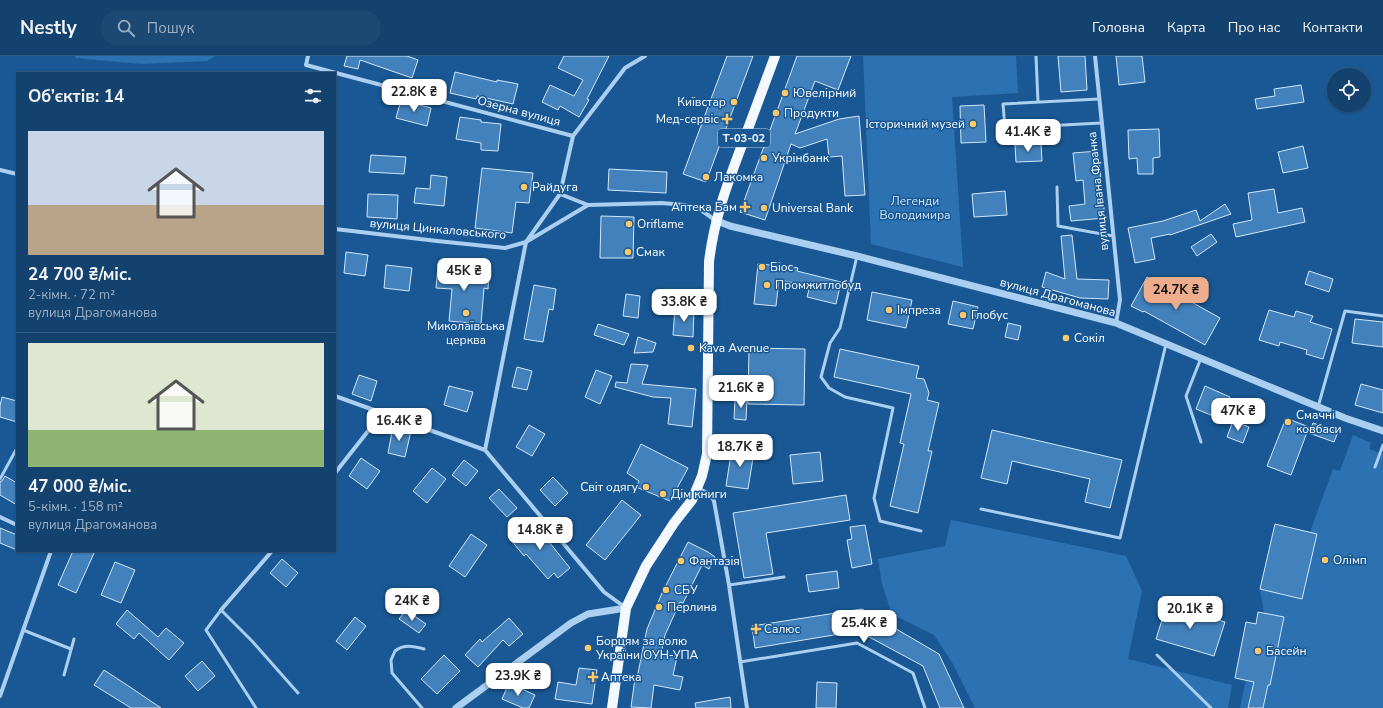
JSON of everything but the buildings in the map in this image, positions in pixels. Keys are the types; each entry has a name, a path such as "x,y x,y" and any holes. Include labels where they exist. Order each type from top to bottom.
{"main road":[{"name":"Т-03-02","path":"612,708 626,608 646,566 674,523 692,500 702,476 706,454 709,262 711,240 725,188 775,56"}],"street":[{"name":"Озерна вулиця","path":"308,56 306,65 332,72"},
{"path":"486,450 526,242 560,194 573,136 626,68 645,56"},
{"name":"вулиця Івана Франка","path":"1095,56 1120,300 1116,323"},
{"name":"Озерна вулиця","path":"336,73 573,136"},
{"path":"0,170 16,174"},
{"path":"560,194 588,205"},
{"name":"вулиця Цинкаловського","path":"336,229 505,248 526,242 588,205 662,203 684,205 698,208 716,220"},
{"name":"вулиця Драгоманова","path":"716,220 730,226 857,256 1116,323 1318,407 1383,431"},
{"path":"336,396 486,450 604,592 626,608"},
{"path":"336,472 383,412"},
{"path":"697,488 710,494 714,501 729,585 747,708"},
{"path":"0,517 16,525"},
{"path":"0,696 51,552"},
{"path":"221,610 271,552"},
{"path":"456,708 571,623 588,614 626,608"}],"lane":[{"path":"1036,56 1038,102"},
{"path":"1099,99 1003,104 1005,128 1101,123"},
{"path":"1057,187 1058,226 1113,236"},
{"path":"857,256 840,328 830,343 821,377 829,388 845,397 893,408 874,498 880,522 922,531"},
{"path":"1318,407 1345,311 1383,316"},
{"path":"981,509 1120,538 1166,344"},
{"path":"1200,442 1186,396 1201,358"},
{"path":"1375,467 1383,445"},
{"path":"0,479 16,450"},
{"path":"729,585 784,577"},
{"path":"256,708 206,630 221,610 252,641 298,693"},
{"path":"23,630 71,649"},
{"path":"64,675 74,639"},
{"path":"740,662 857,643 913,673 925,708"},
{"path":"422,708 392,673 391,667 395,651 400,646 413,646 424,649"},
{"path":"1157,655 1211,708"}],"green space":[{"path":"75,56 215,56 207,61 141,64 76,58"},
{"name":"Легенди Володимира","path":"863,56 1016,56 1018,93 952,97 963,267 871,244"},
{"name":"Олімп","path":"1353,435 1371,443 1369,449 1383,454 1383,708 1240,708 1246,680 1235,678 1246,622 1256,624 1258,612 1264,613 1260,589 1275,524 1310,532 1333,469 1340,471"},
{"path":"951,520 1126,556 1142,591 1128,659 1232,685 1228,708 975,708 953,664 934,635 892,614 882,584 878,559 945,546"}],"place":[{"name":"Ювелірний","path":"785,93"},
{"name":"Київстар","path":"734,102"},
{"name":"Продукти","path":"776,113"},
{"name":"Мед-сервіс","path":"727,119"},
{"name":"Історичний музей","path":"973,124"},
{"name":"Укрінбанк","path":"764,158"},
{"name":"Лакомка","path":"706,177"},
{"name":"Райдуга","path":"524,187"},
{"name":"Аптека Бам","path":"745,207"},
{"name":"Universal Bank","path":"764,208"},
{"name":"Oriflame","path":"629,224"},
{"name":"Смак","path":"628,252"},
{"name":"Біос","path":"762,267"},
{"name":"Промжитлобуд","path":"767,285"},
{"name":"Імпреза","path":"889,310"},
{"name":"Миколаївська церква","path":"466,313"},
{"name":"Глобус","path":"963,315"},
{"name":"Сокіл","path":"1066,338"},
{"name":"Kava Avenue","path":"691,348"},
{"name":"Смачні ковбаси","path":"1288,422"},
{"name":"Світ одягу","path":"646,487"},
{"name":"Дім книги","path":"663,494"},
{"name":"Олімп","path":"1325,560"},
{"name":"Фантазія","path":"681,561"},
{"name":"СБУ","path":"666,590"},
{"name":"Перлина","path":"659,607"},
{"name":"Салюс","path":"756,629"},
{"name":"Борцям за волю України ОУН-УПА","path":"588,648"},
{"name":"Басейн","path":"1258,651"},
{"name":"Аптека","path":"593,677"}]}
